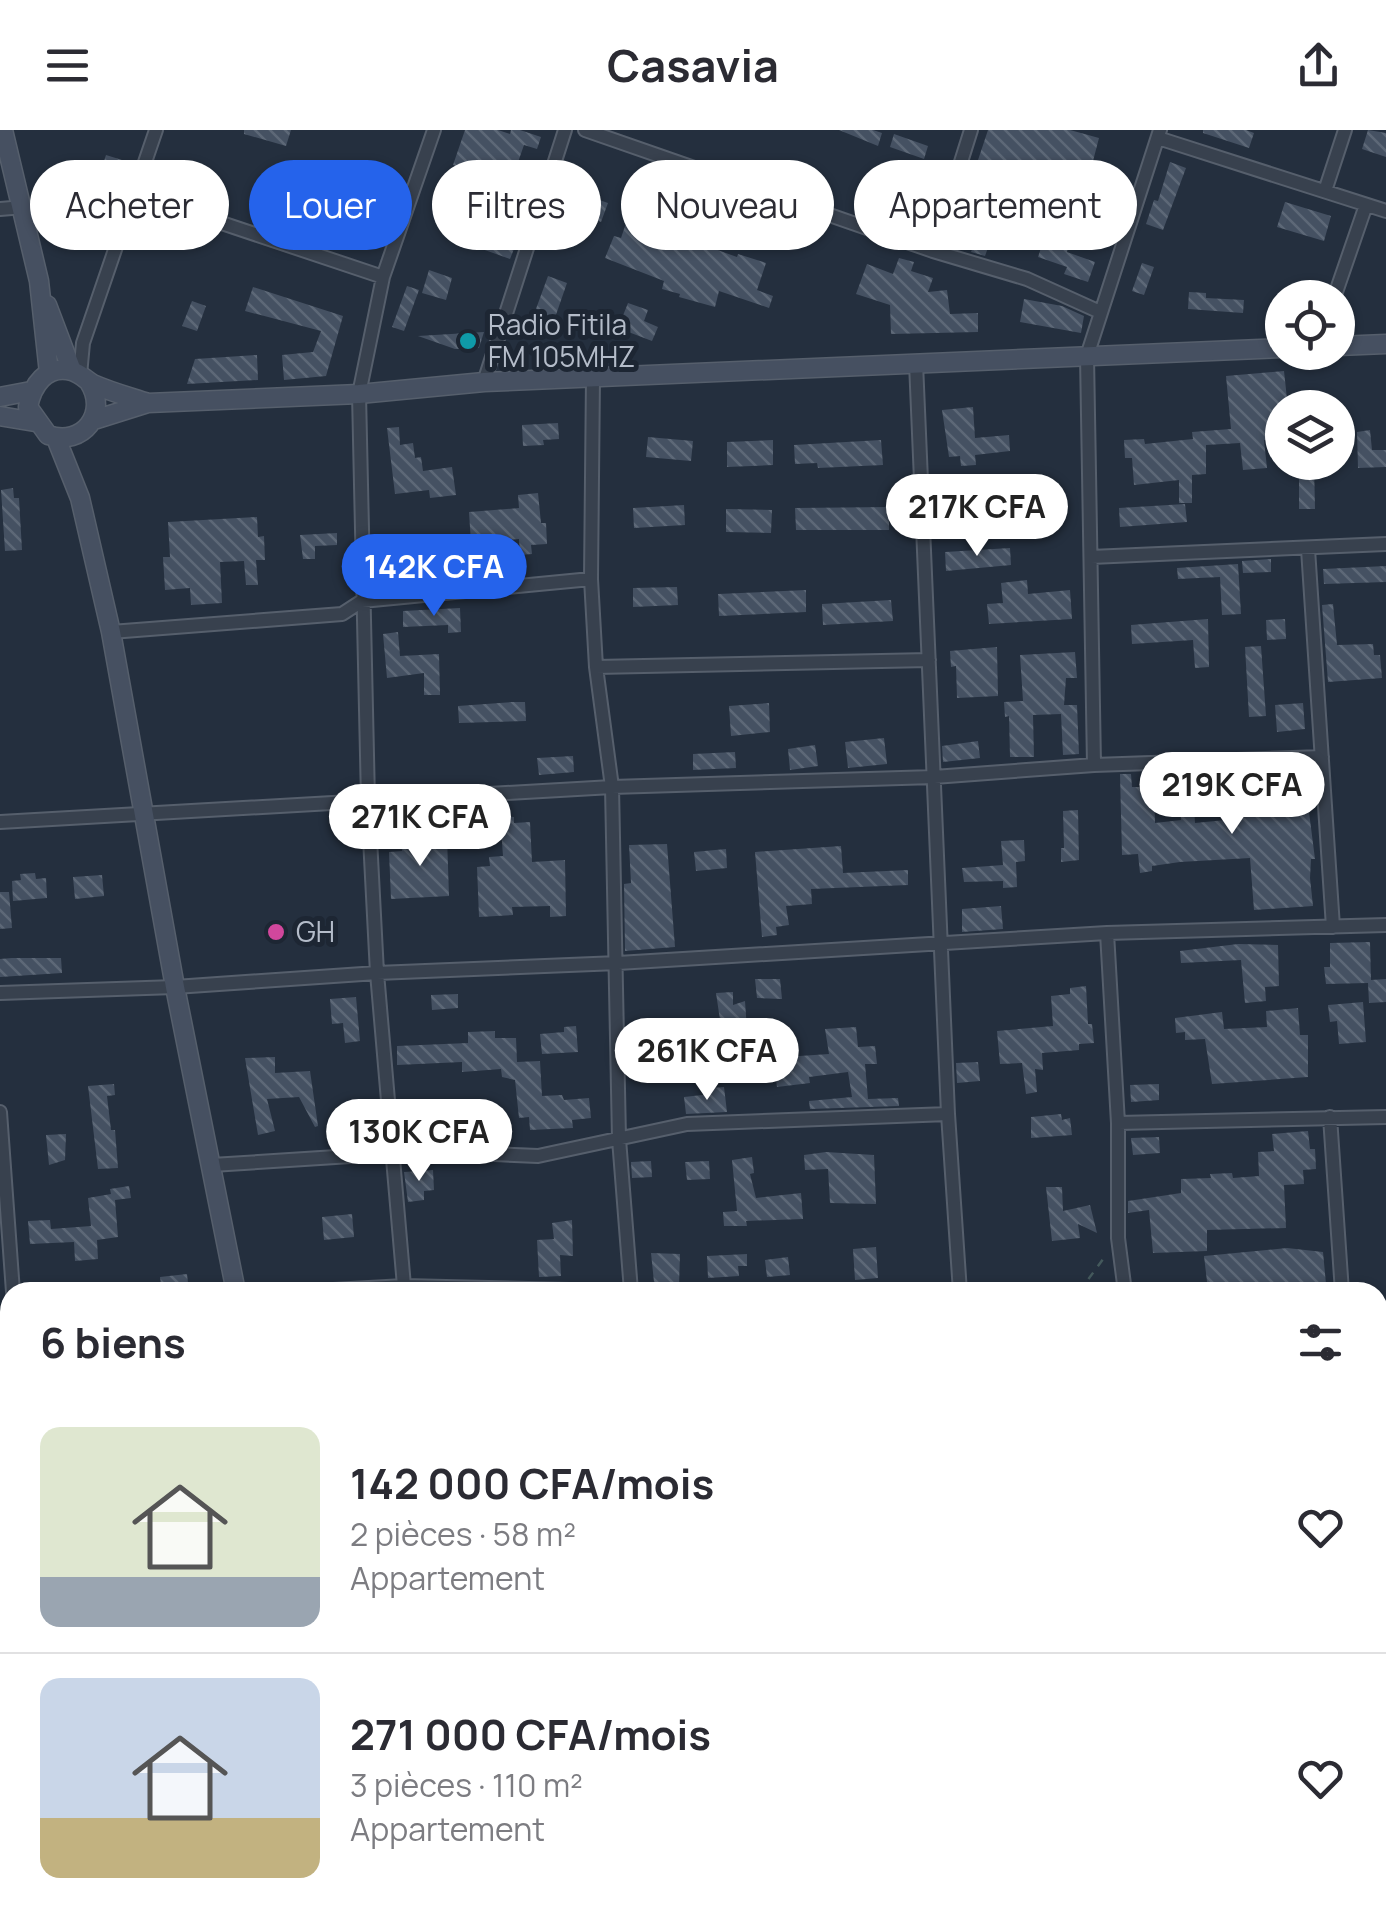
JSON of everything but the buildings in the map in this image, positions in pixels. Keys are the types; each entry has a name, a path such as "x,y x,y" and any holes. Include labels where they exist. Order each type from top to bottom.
{"street":[{"path":"3,130 24,207 38,281 48,373 31,391 28,408 35,422 56,438 74,437 91,423 148,403 359,394 484,382 1265,349"},
{"path":"146,160 156,130"},
{"path":"404,1282 377,973 368,800 359,394 383,277 434,130"},
{"path":"484,382 565,130"},
{"path":"585,130 933,251 1027,279 1100,312"},
{"path":"933,251 971,130"},
{"path":"1325,191 1346,130"},
{"path":"1094,765 1088,356 1159,134 1386,212"},
{"path":"1340,280 1366,205"},
{"path":"0,209 24,207"},
{"path":"229,225 383,277"},
{"path":"80,376 84,343 116,250"},
{"path":"38,281 80,376 97,400 79,453 80,498"},
{"path":"1355,345 1386,344"},
{"path":"916,364 948,1114 959,1282"},
{"path":"48,373 80,376 148,403"},
{"path":"593,377 591,579 596,667 612,787 619,1139 630,1282"},
{"path":"0,397 31,391"},
{"path":"0,416 35,422"},
{"path":"56,438 80,498 111,632 175,987 234,1282"},
{"path":"1091,557 1386,544"},
{"path":"1308,549 1333,927"},
{"path":"111,632 342,614 362,601 591,579"},
{"path":"596,667 929,660"},
{"path":"0,822 612,787 934,777 1094,765 1322,756"},
{"path":"0,992 618,964 1107,933 1386,925"},
{"path":"1107,933 1118,1122 1118,1238 1124,1282"},
{"path":"0,1112 13,1282"},
{"path":"212,1165 476,1148 494,1154 538,1156 687,1124 948,1114"},
{"path":"1330,1117 1341,1282"},
{"path":"1118,1122 1386,1117"}],"path":[{"path":"1086,1282 1118,1238"}],"place":[{"name":"Radio Fitila FM 105MHZ","path":"468,341"},
{"name":"GH","path":"276,932"}]}
